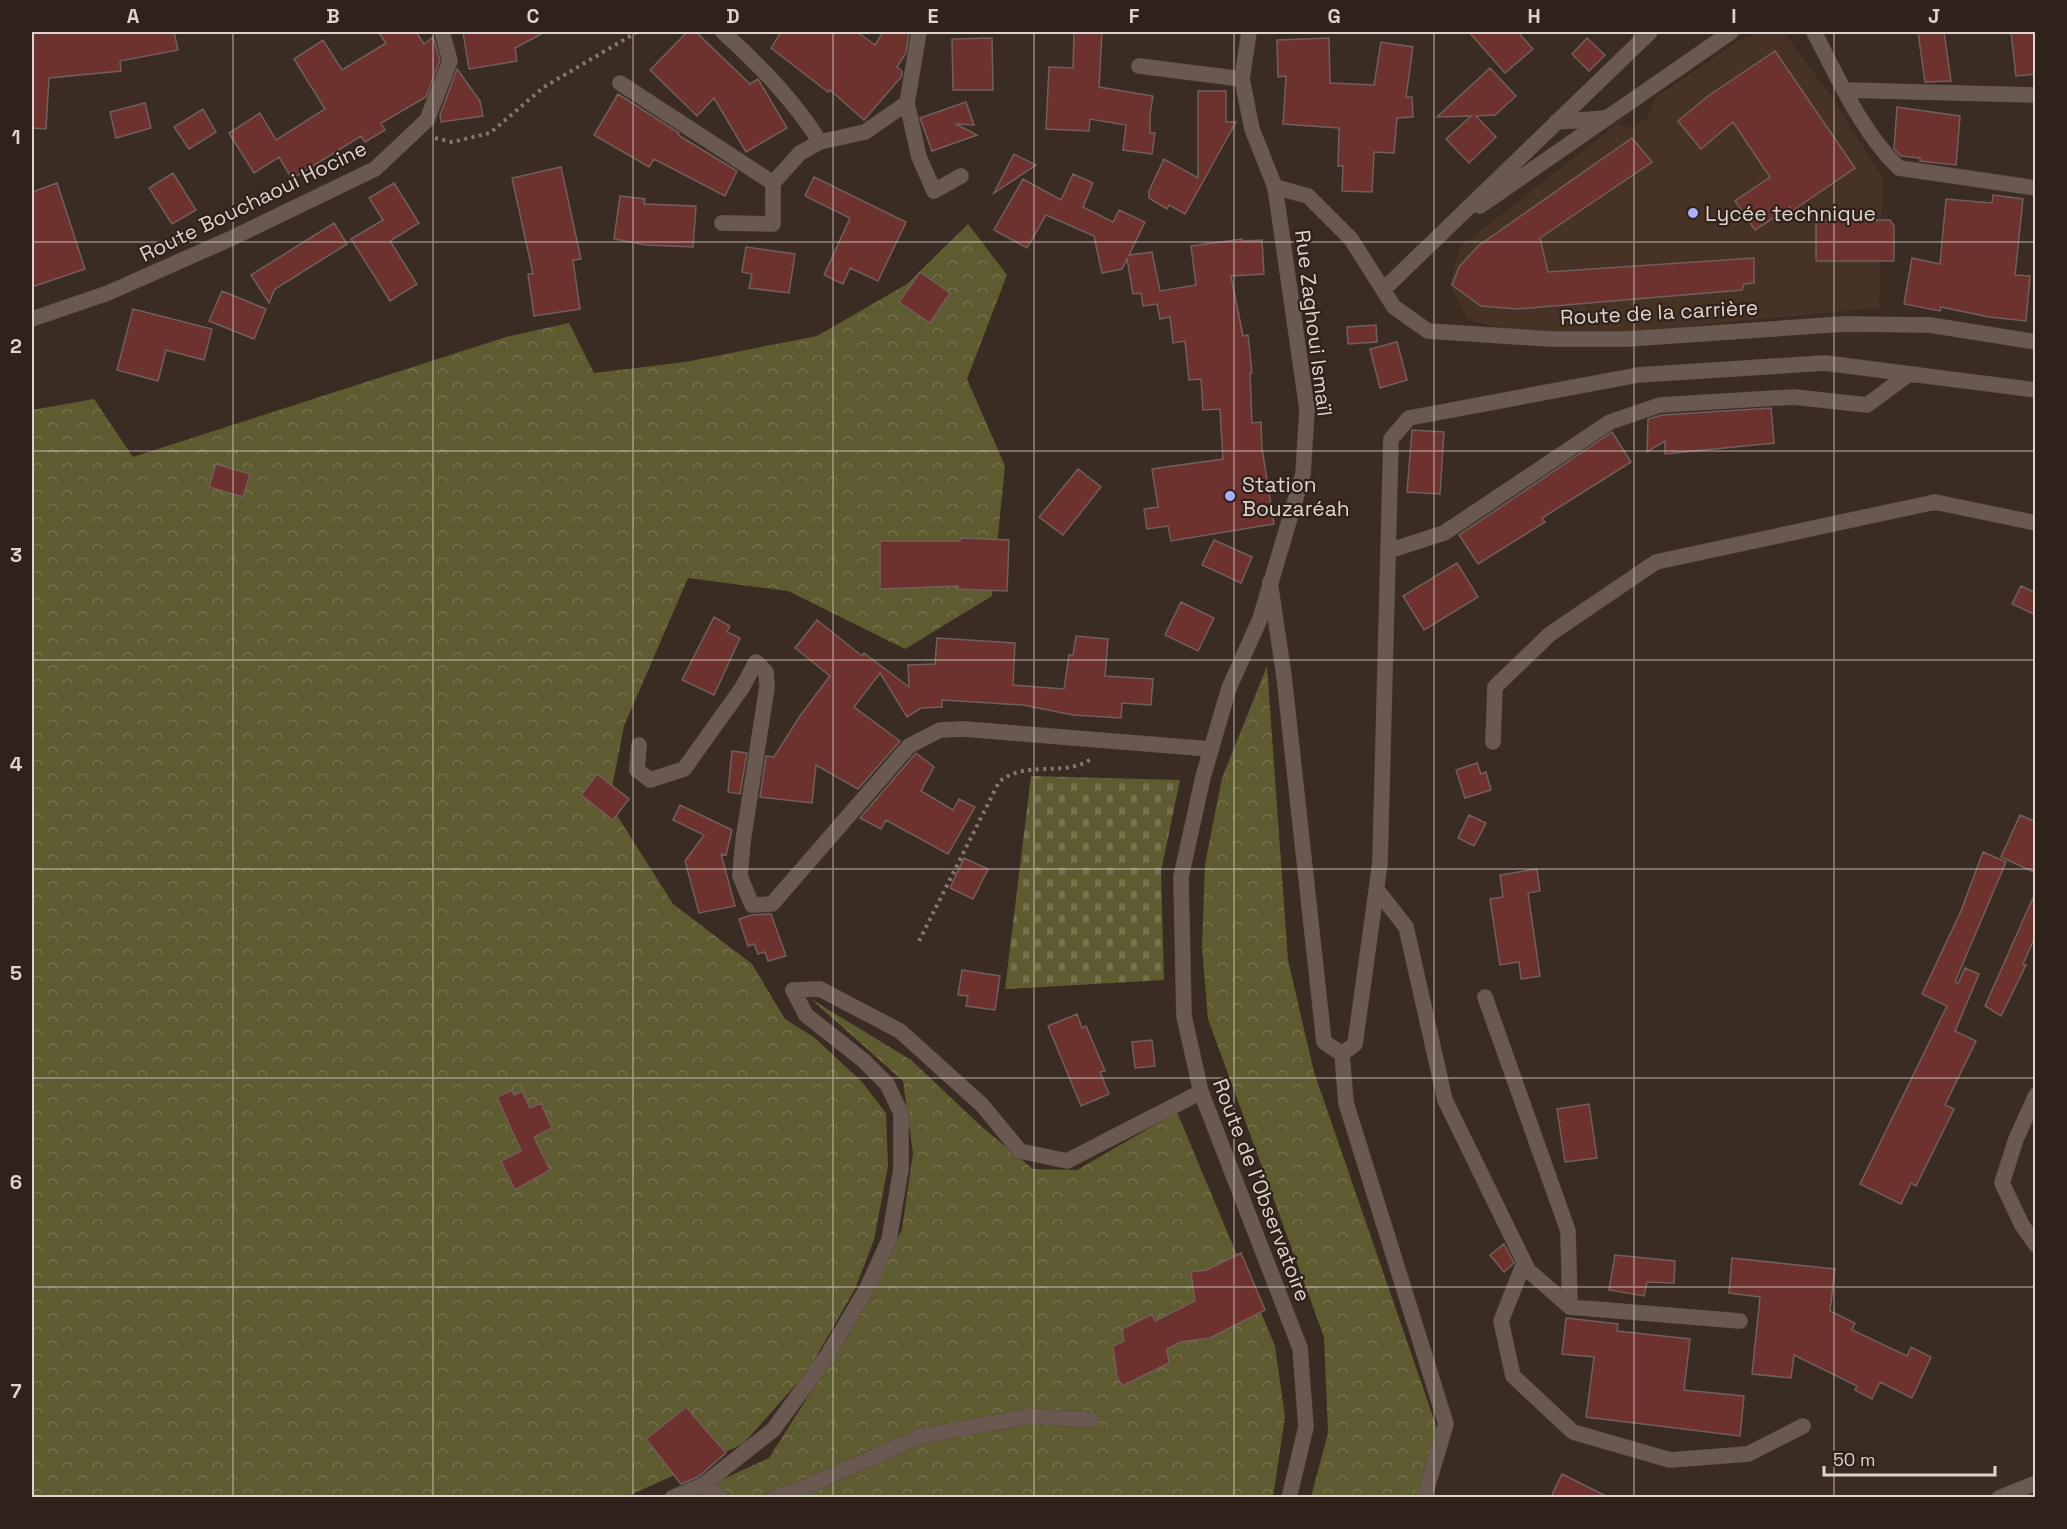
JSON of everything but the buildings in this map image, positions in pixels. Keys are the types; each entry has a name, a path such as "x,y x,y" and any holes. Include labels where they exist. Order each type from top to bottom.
{"street":[{"name":"Route Bouchaoui Hocine","path":"32,319 108,293 232,238 375,169 427,120 450,61 442,32"},
{"path":"723,32 768,73 802,114 820,142"},
{"path":"919,32 907,103 919,157 934,191 961,176"},
{"name":"Rue Zaghoui Ismaïl","path":"1249,32 1242,79 1252,129 1275,187 1307,410 1303,474 1260,619"},
{"path":"1383,290 1650,32"},
{"path":"1440,234 1731,32"},
{"path":"1814,32 1844,90 1888,158 1899,168 2036,188"},
{"path":"1139,66 1242,79"},
{"path":"620,83 773,183"},
{"path":"1844,90 2036,95"},
{"path":"722,223 773,224 773,183 800,153 820,142 865,132 907,103"},
{"path":"1556,122 1605,118"},
{"name":"Route de la carrière","path":"1275,187 1308,196 1351,239 1394,307 1428,331 1551,339 1616,339 1844,324 1930,325 2036,342"},
{"path":"1342,1054 1355,1044 1380,863 1391,439 1409,418 1638,375 1825,363 2036,390"},
{"path":"1388,551 1444,533 1610,422 1630,415 1660,405 1794,397 1867,405 1909,374"},
{"path":"1493,742 1495,687 1550,633 1656,562 1935,502 2036,522"},
{"path":"1270,582 1284,676 1324,1042 1342,1054"},
{"name":"Route de l'Observatoire","path":"1260,619 1229,688 1210,749 1181,878 1184,1016 1201,1092 1300,1348 1306,1427 1289,1497"},
{"path":"639,745 638,770 650,780 684,769 742,688 756,662 766,672 767,687 743,841 741,876 752,905 772,904 901,753 919,739 952,729 1210,749"},
{"path":"1377,890 1406,927 1445,1100 1528,1270 1570,1307 1740,1321"},
{"path":"672,1497 703,1485 773,1430 827,1356 867,1288 889,1240 901,1169 901,1113 887,1084 863,1060 806,1015 793,990 819,989 900,1031 982,1105 1020,1151 1067,1161 1201,1092"},
{"path":"1485,997 1568,1231 1570,1307"},
{"path":"1342,1054 1346,1103 1446,1424 1424,1497"},
{"path":"2036,1095 2016,1139 2002,1183 2022,1225 2036,1245"},
{"path":"1524,1263 1501,1321 1513,1376 1573,1432 1670,1460 1748,1454 1803,1426"},
{"path":"774,1497 796,1491 921,1437 1031,1416 1091,1420"},
{"path":"1999,1497 2036,1483"},
{"path":"703,1485 722,1497"}],"path":[{"path":"414,133 452,142 490,133 544,87 638,32"},
{"path":"919,941 999,782 1021,770 1085,763 1098,751 1102,742"}],"shaded area":[{"name":"Lycée technique","path":"1760,32 1784,32 1830,95 1883,178 1879,308 1551,339 1468,320 1450,284 1460,247 1617,124 1632,128 1646,119 1656,97 1740,40"}],"green space":[{"path":"968,224 1007,275 967,379 1005,466 992,596 905,649 788,591 688,578 624,726 609,803 673,904 752,964 785,1019 815,1038 862,1082 886,1113 888,1166 874,1240 855,1289 808,1371 743,1444 626,1497 32,1498 32,410 94,399 133,457 506,337 569,323 594,373 685,362 817,336 907,284"},
{"path":"1267,666 1288,960 1314,1072 1439,1434 1425,1497 1311,1497 1328,1433 1324,1337 1208,1019 1202,947 1205,864 1222,778"},
{"path":"1031,776 1180,780 1161,871 1164,980 1005,989"},
{"path":"811,999 911,1060 982,1127 1033,1169 1077,1170 1177,1112 1275,1346 1285,1417 1273,1497 682,1498 769,1458 864,1308 902,1229 913,1153 903,1081"}],"place":[{"name":"Lycée technique","path":"1693,213"},
{"name":"Station Bouzaréah","path":"1230,496"}]}
